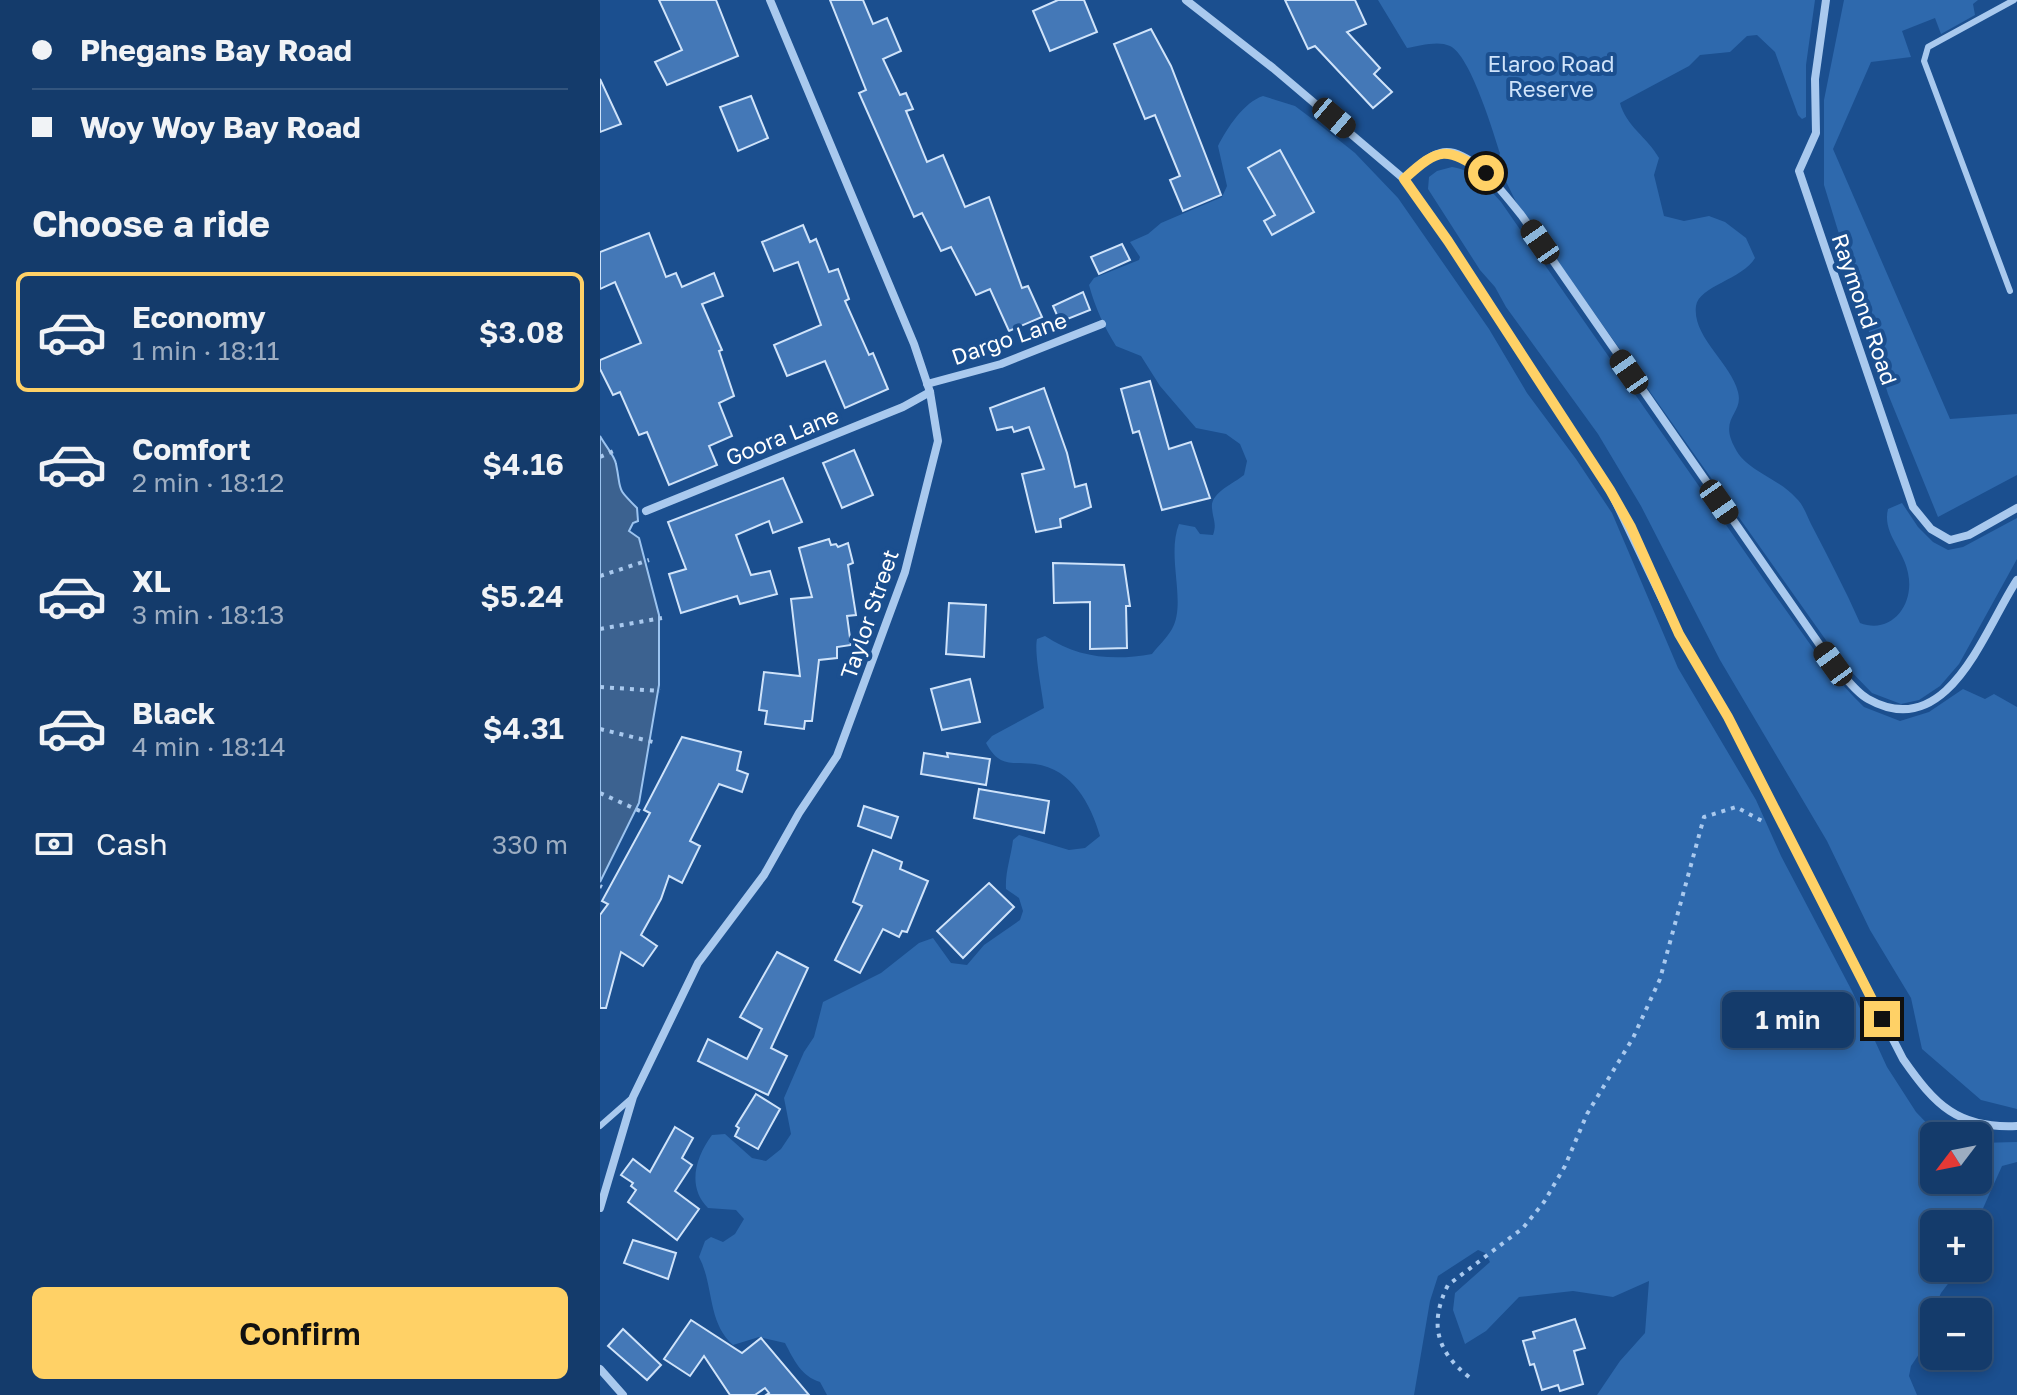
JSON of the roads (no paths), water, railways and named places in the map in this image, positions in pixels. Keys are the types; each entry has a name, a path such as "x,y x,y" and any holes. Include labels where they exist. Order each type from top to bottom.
{"street":[{"name":"Taylor Street","path":"600,1208 633,1097 698,963 764,875 799,813 837,756 906,568 938,441 929,388 887,277 770,0"},
{"path":"1186,0 1331,115 1404,179 1448,241 1610,490 1631,527 1679,634 1728,717 1897,1047 1923,1087 1948,1111 1966,1120 1996,1127 2017,1126"},
{"name":"Raymond Road","path":"1826,0 1815,79 1816,133 1799,171 1913,507 1931,529 1950,540 1969,535 2017,508"},
{"path":"1404,179 1422,163 1442,152 1450,152 1486,173 1522,216 1833,664 1866,698 1899,713 1926,705 1947,691 1972,661 2017,580"},
{"name":"Dargo Lane","path":"929,388 1001,364 1102,324"},
{"name":"Goora Lane","path":"646,511 903,407 929,388"},
{"path":"600,1369 623,1395"}],"lane":[{"path":"2010,291 1924,61 1928,47 2014,0"},
{"path":"600,1126 633,1097"}],"park label":[{"name":"Elaroo Road Reserve","path":"1551,76"}]}
